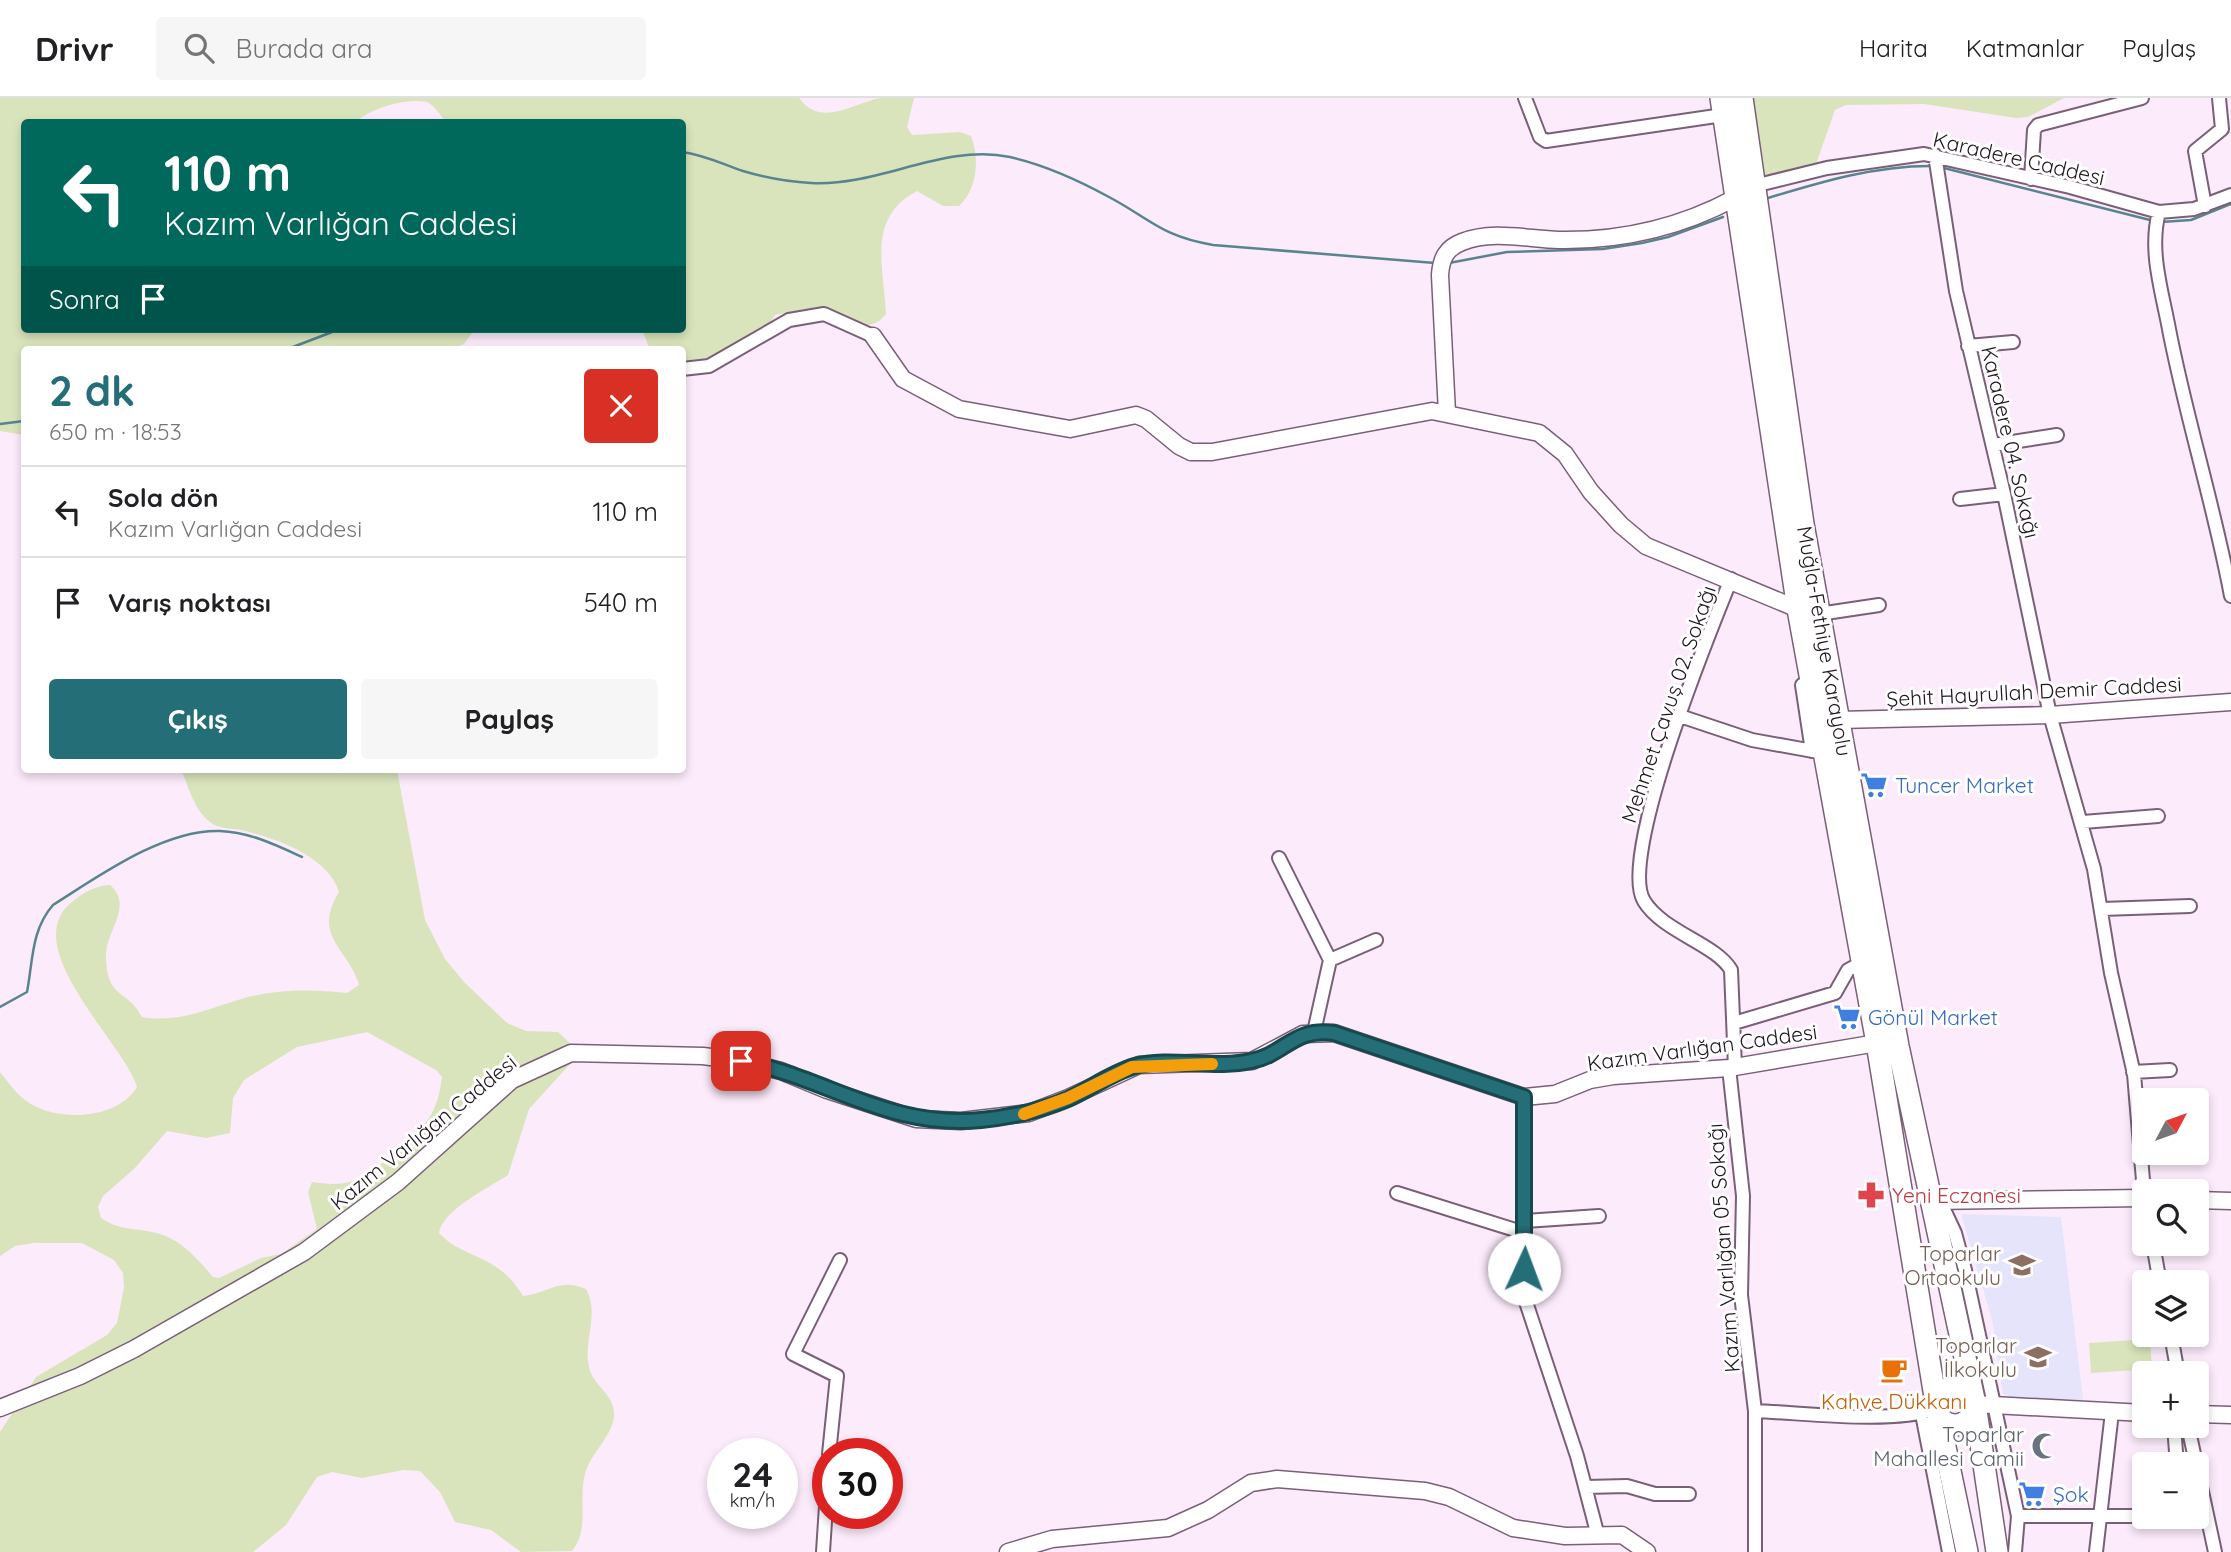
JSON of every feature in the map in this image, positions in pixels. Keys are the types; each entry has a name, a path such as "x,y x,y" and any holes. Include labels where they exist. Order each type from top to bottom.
{"highway":[{"name":"Muğla-Fethiye Karayolu","path":"1741,98 1754,186 1818,752 1863,962 1877,1043 1929,1412 1967,1552"},
{"name":"Muğla-Fethiye Karayolu","path":"1722,107 1802,610 1838,720 1935,1201 1984,1404 1997,1552"},
{"path":"1929,1412 1948,1423 1960,1424 1984,1404"}],"street":[{"path":"1525,98 1537,130 1546,141 1567,141 1722,107"},
{"path":"2031,179 2034,130 2038,125 2142,98"},
{"path":"2205,206 2195,151 2222,129 2218,98"},
{"name":"Karadere Caddesi","path":"1754,186 1846,165 1936,157 2031,179 2158,216 2205,206 2231,195"},
{"name":"Karadere 04. Sokağı","path":"1936,157 1968,346 2004,494 2050,715 2083,822 2101,905 2111,973 2133,1072 2143,1179"},
{"path":"1447,413 1441,264 1458,243 1479,238 1583,239 1662,228 1694,219 1735,198"},
{"path":"2158,216 2155,232 2157,264 2177,373 2231,596"},
{"path":"686,369 709,366 789,320 824,314 873,337 903,379 959,409 1070,429 1136,415 1191,452 1212,452 1418,412 1447,413 1547,437 1564,454 1603,506 1646,546 1802,610 1879,605"},
{"path":"1968,346 2013,342"},
{"path":"1993,445 2057,435"},
{"path":"1960,499 2004,494"},
{"name":"Mehmet Çavuş 02. Sokağı","path":"1728,964 1672,927 1641,898 1644,837 1680,716 1731,579"},
{"name":"Şehit Hayrullah Demir Caddesi","path":"1838,720 2050,715 2231,702"},
{"path":"1680,716 1752,740 1818,752"},
{"path":"2083,822 2158,816"},
{"path":"1279,858 1330,960 1314,1032"},
{"path":"2101,905 2150,898"},
{"path":"2101,905 2190,906"},
{"path":"1330,960 1376,940"},
{"path":"1734,1023 1835,993 1848,970 1863,962"},
{"name":"Kazım Varlığan 05 Sokağı","path":"1728,964 1733,978 1732,1068 1742,1196 1741,1295 1755,1411 1755,1552"},
{"name":"Kazım Varlığan Caddesi","path":"0,1408 80,1376 134,1349 304,1252 398,1182 512,1080 570,1053 703,1056 741,1061 781,1070 827,1090 916,1119 961,1121 1029,1113 1139,1065 1252,1061 1293,1039 1314,1032 1334,1033 1524,1097 1556,1094 1590,1080 1613,1076 1732,1068 1877,1043"},
{"path":"2133,1072 2170,1070"},
{"path":"1524,1097 1525,1298 1586,1487 1598,1536"},
{"path":"1397,1193 1525,1227 1599,1216"},
{"path":"1935,1201 2132,1198"},
{"path":"2209,1200 2231,1201"},
{"path":"831,1438 837,1376 793,1354 840,1260"},
{"path":"2015,1552 2018,1516 1984,1404 2132,1413"},
{"path":"1755,1411 1929,1412 1949,1552"},
{"path":"2096,1552 2112,1412"},
{"path":"2209,1414 2231,1415"},
{"path":"2191,1438 2215,1552"},
{"path":"1008,1552 1052,1539 1168,1528 1264,1479 1425,1491 1449,1497 1513,1528 1565,1536 1622,1535 1647,1552"},
{"path":"1586,1487 1627,1486 1655,1494 1689,1494"},
{"path":"2018,1516 2132,1517"},
{"path":"823,1552 824,1529"}],"shaded area":[{"path":"1961,1214 2061,1217 2083,1400 2013,1398 2003,1394 1992,1320"}],"green space":[{"path":"0,98 799,98 817,112 828,113 881,98 914,98 907,127 912,135 960,132 971,136 974,145 976,164 973,183 970,192 959,206 943,206 917,191 901,202 890,215 884,229 881,262 886,314 878,321 861,325 814,311 775,315 759,340 715,370 686,372 686,346 648,346 644,333 686,333 686,119 443,119 427,102 409,101 389,105 360,119 21,119 21,333 472,333 464,344 458,346 21,346 21,434 0,431"},
{"path":"1752,98 2064,98 2028,117 2016,118 1924,104 1846,105 1835,110 1816,164 1759,178"},
{"path":"182,773 398,773 425,920 445,959 465,983 507,1023 526,1031 558,1032 574,1047 571,1063 529,1109 508,1175 457,1208 442,1224 439,1233 449,1242 503,1272 523,1296 568,1285 586,1289 590,1298 592,1318 588,1347 589,1367 591,1374 612,1402 614,1417 609,1432 585,1474 581,1533 572,1551 521,1552 491,1530 455,1522 440,1492 420,1471 403,1470 362,1478 332,1472 317,1477 286,1525 253,1552 0,1552 0,1432 36,1377 107,1335 117,1323 124,1287 123,1273 114,1260 82,1243 34,1243 15,1246 0,1256 0,1072 14,1090 31,1104 43,1110 73,1115 117,1106 137,1087 128,1068 65,968 57,943 58,921 72,902 94,888 110,885 117,893 119,910 107,946 107,969 113,987 130,1001 142,1017 179,1017 251,996 278,992 347,993 359,985 331,932 331,907 339,892 324,868 299,850 284,844 255,833 213,824 204,817 192,798","holes":["367,1032 436,1070 442,1077 432,1113 415,1135 393,1155 370,1172 350,1182 312,1182 308,1192 317,1229 281,1254 261,1258 219,1278 213,1277 193,1255 171,1238 120,1227 101,1218 98,1207 103,1196 134,1169 167,1131 206,1138 230,1133 233,1098 244,1080 297,1047"]},
{"path":"2132,1340 2132,1347 2151,1347 2151,1361 2132,1361 2132,1370 2091,1373 2089,1343"}],"waterway":[{"path":"686,153 759,175 811,183 861,179 960,156 985,154 1010,157 1073,179 1169,232 1195,241 1213,245 1435,263"},
{"path":"1768,198 1870,171 1934,166"},
{"path":"1940,167 2154,221"},
{"path":"2161,222 2191,220 2231,204"},
{"path":"1449,263 1507,252 1603,249 1642,243 1668,237 1723,217"},
{"path":"295,346 330,333"},
{"path":"0,424 21,421"},
{"path":"0,1007 27,992 37,935 53,905 133,856 177,838 199,832 220,831 252,837 302,857"}],"slow traffic":[{"path":"1024,1114 1068,1098 1139,1065 1212,1064"}],"place":[{"name":"Tuncer Market","path":"1874,785"},
{"name":"Gönül Market","path":"1847,1017"},
{"name":"Yeni Eczanesi","path":"1871,1195"},
{"name":"Toparlar Ortaokulu","path":"2022,1265"},
{"name":"Toparlar İlkokulu","path":"2038,1357"},
{"name":"Kahve Dükkanı","path":"1894,1370"},
{"name":"Toparlar Mahallesi Camii","path":"2045,1446"},
{"name":"Şok","path":"2032,1494"}],"route":[{"path":"741,1061 781,1070 813,1085 916,1119 961,1121 1029,1113 1139,1065 1252,1061 1303,1034 1334,1033 1524,1097 1524,1269"}]}
